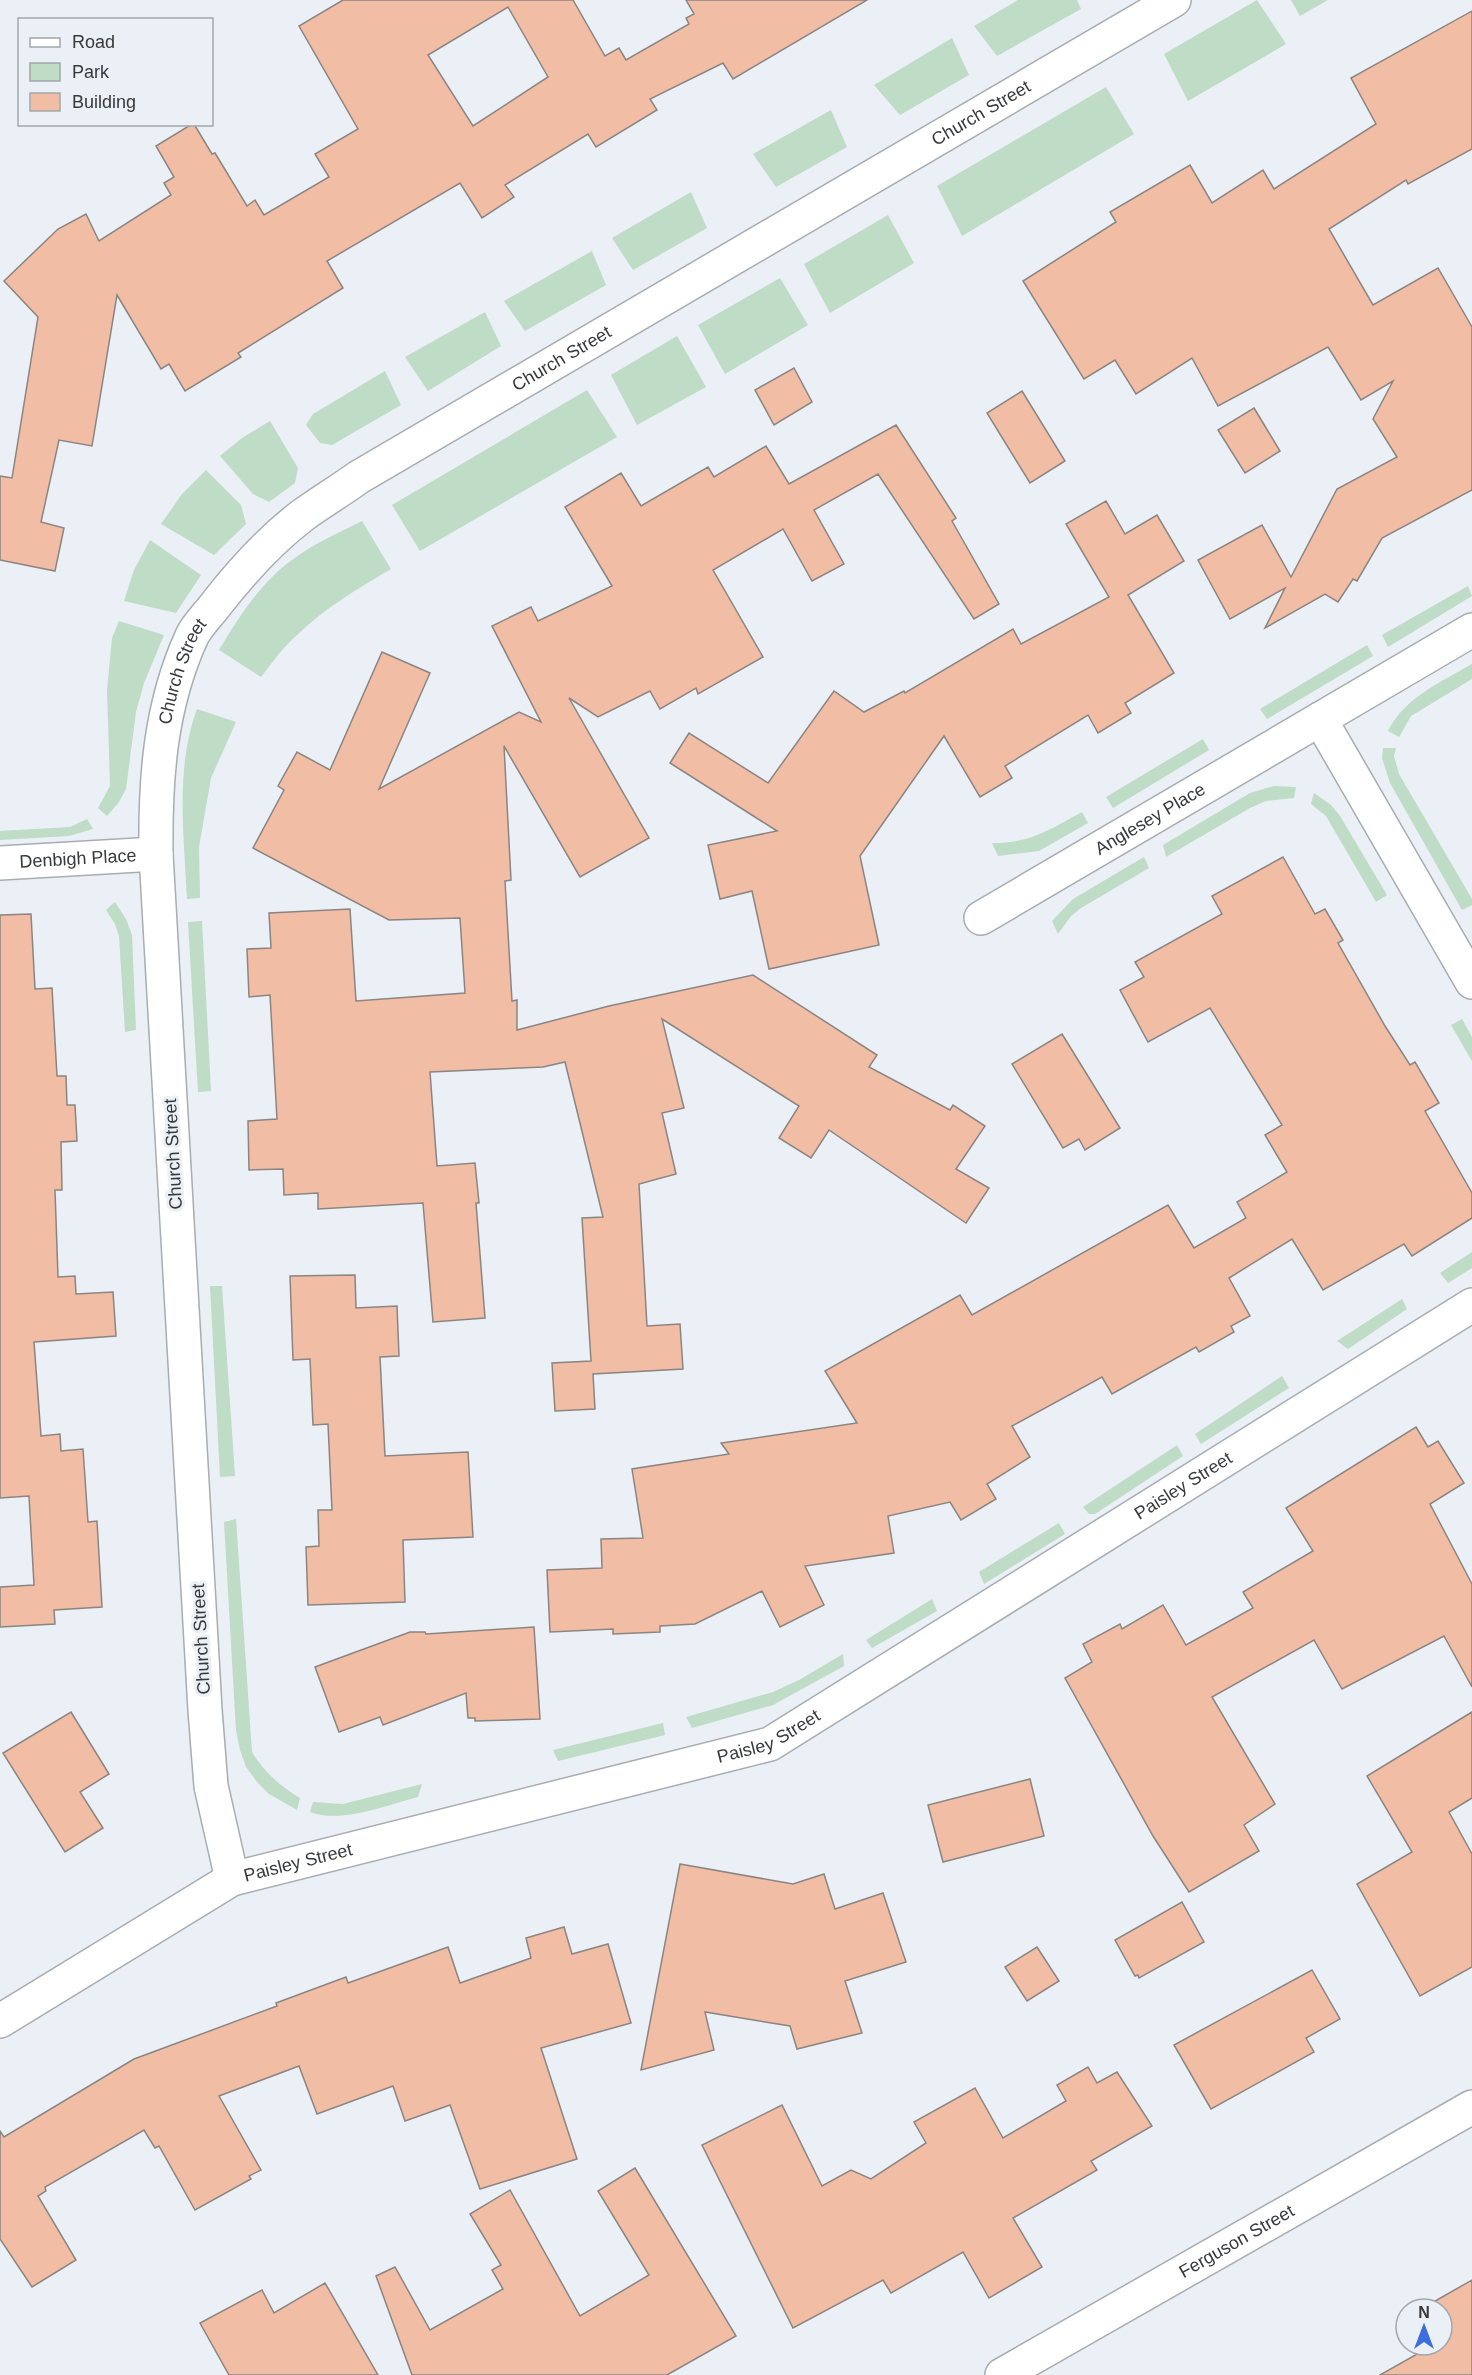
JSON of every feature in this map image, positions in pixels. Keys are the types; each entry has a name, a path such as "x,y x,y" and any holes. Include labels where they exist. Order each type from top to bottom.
{"street":[{"name":"Church Street","path":"232,1879 211,1786 205,1710 156,854 155,814 159,750 171,690 193,634 230,586 265,548 303,515 380,465 1174,0"},
{"name":"Anglesey Place","path":"981,918 1472,630"},
{"path":"1320,719 1472,982"},
{"name":"Denbigh Place","path":"0,863 156,854"},
{"name":"Paisley Street","path":"0,2021 232,1879 770,1744 1472,1305"},
{"name":"Ferguson Street","path":"1002,2375 1472,2107"}],"green space":[{"path":"1018,0 1077,0 1081,9 997,56 974,26"},
{"path":"1257,0 1286,44 1188,101 1164,54"},
{"path":"1291,0 1328,0 1300,16"},
{"path":"952,38 969,75 900,115 874,85"},
{"path":"1106,87 1134,134 962,236 937,186"},
{"path":"831,110 847,147 776,187 753,154"},
{"path":"691,192 707,228 633,270 612,238"},
{"path":"888,215 914,263 830,313 804,264"},
{"path":"592,251 606,285 525,331 504,301"},
{"path":"780,278 808,325 725,374 698,325"},
{"path":"485,312 501,346 428,391 405,357"},
{"path":"677,336 706,387 637,425 611,375"},
{"path":"385,371 401,405 332,445 320,443 306,425 313,414"},
{"path":"587,390 617,437 420,551 392,505"},
{"path":"270,421 298,468 295,483 269,502 253,494 220,456 242,438"},
{"path":"206,470 241,505 246,524 214,555 161,524 182,494"},
{"path":"362,521 391,569 342,599 308,625 287,645 261,677 219,650 251,601 280,569 308,549"},
{"path":"150,540 201,575 176,613 124,601 134,570"},
{"path":"1468,586 1472,596 1388,647 1382,635"},
{"path":"119,621 164,635 144,683 136,712 126,789 107,816 98,808 110,786 107,690 112,638"},
{"path":"1367,645 1373,656 1267,719 1260,709"},
{"path":"1472,664 1472,679 1411,716 1399,737 1388,731 1395,719 1413,700"},
{"path":"197,709 236,722 211,778 199,847 200,898 187,899 183,779 190,732"},
{"path":"1203,739 1209,750 1113,808 1106,797"},
{"path":"1383,748 1396,748 1394,756 1399,774 1472,899 1472,905 1462,910 1390,783 1382,758"},
{"path":"1274,786 1296,787 1294,798 1266,801 1250,808 1166,857 1163,845 1250,793"},
{"path":"1314,793 1331,805 1340,816 1387,895 1376,902 1326,816 1311,804"},
{"path":"1082,812 1088,823 1039,851 998,856 992,843 1029,838"},
{"path":"87,819 93,829 69,836 0,840 0,831 70,827"},
{"path":"1144,857 1149,868 1081,908 1071,916 1058,934 1052,921 1073,899"},
{"path":"115,902 126,919 132,935 136,1030 125,1032 119,936 106,910"},
{"path":"202,921 211,1091 198,1092 188,922"},
{"path":"1462,1019 1472,1037 1472,1061 1451,1025"},
{"path":"1472,1252 1472,1268 1448,1283 1440,1273"},
{"path":"210,1286 222,1286 235,1476 220,1477"},
{"path":"1402,1299 1407,1309 1348,1349 1337,1341"},
{"path":"1282,1376 1289,1388 1201,1444 1195,1434"},
{"path":"1177,1445 1183,1456 1095,1514 1089,1514 1083,1507"},
{"path":"236,1519 252,1752 273,1778 300,1798 297,1810 269,1794 257,1782 246,1767 240,1750 236,1730 224,1522"},
{"path":"1059,1523 1065,1534 984,1584 979,1572"},
{"path":"932,1599 937,1611 872,1648 866,1640"},
{"path":"843,1654 844,1666 773,1705 692,1728 686,1717 773,1692 799,1680"},
{"path":"663,1723 665,1735 558,1761 553,1750"},
{"path":"422,1784 418,1797 364,1812 336,1816 310,1812 313,1802 343,1804"}],"building":[{"path":"343,0 573,0 605,56 619,48 626,60 689,24 686,18 694,14 686,0 867,0 733,79 723,63 650,99 657,110 596,147 588,134 505,185 514,197 482,218 460,183 327,261 343,288 238,353 241,357 185,391 169,364 161,369 117,295 92,446 59,440 41,522 64,528 55,571 0,560 0,476 12,478 38,317 4,281 58,229 86,214 99,241 171,195 164,183 174,177 156,146 189,126 195,126 212,154 215,153 247,206 255,200 264,215 329,177 315,154 358,129 299,26","holes":["508,7 548,77 473,126 428,55"]},
{"path":"1472,11 1472,149 1408,184 1406,180 1329,229 1373,305 1438,268 1472,327 1472,490 1382,538 1357,581 1353,579 1338,602 1325,594 1265,628 1285,588 1230,619 1198,560 1262,525 1291,577 1337,489 1397,457 1373,419 1393,381 1361,400 1328,347 1218,406 1192,358 1136,394 1115,360 1084,379 1023,281 1116,222 1110,212 1190,165 1212,203 1263,170 1274,189 1376,124 1351,78"},
{"path":"794,368 812,402 774,425 755,390"},
{"path":"1022,391 1065,461 1030,483 987,413"},
{"path":"1254,408 1280,451 1245,473 1218,430"},
{"path":"896,425 956,518 952,521 999,604 974,619 878,474 814,510 844,564 812,581 783,529 713,570 763,657 698,694 696,688 660,709 650,691 598,717 569,698 649,838 580,877 504,746 511,880 505,881 512,1001 517,1000 517,1030 609,1006 753,975 877,1055 869,1067 950,1110 953,1105 985,1126 956,1169 989,1188 966,1223 829,1130 811,1158 779,1138 799,1106 662,1019 684,1108 662,1113 676,1174 639,1184 647,1326 680,1324 683,1369 593,1374 595,1409 555,1411 552,1363 591,1361 582,1218 603,1217 565,1062 543,1067 430,1072 437,1166 475,1163 485,1318 433,1322 423,1203 318,1209 318,1193 284,1195 283,1169 249,1170 248,1121 277,1119 270,995 249,997 247,949 271,948 269,913 350,909 356,1001 465,993 460,918 389,920 253,848 284,790 278,786 297,752 330,770 382,652 430,673 379,789 519,712 541,722 492,626 531,607 538,621 612,586 565,507 621,473 641,506 708,467 714,477 766,446 789,484"},
{"path":"1106,501 1125,534 1157,515 1184,561 1128,595 1174,673 1125,703 1131,713 1098,733 1088,715 1005,766 1012,778 980,797 944,736 860,856 879,945 769,969 752,891 720,899 708,845 777,831 670,763 689,733 768,783 834,691 864,712 904,691 905,693 1013,629 1021,644 1109,597 1066,524"},
{"path":"1283,857 1315,914 1325,909 1343,940 1338,943 1385,1026 1410,1065 1415,1062 1439,1103 1425,1111 1472,1193 1472,1218 1412,1256 1404,1244 1323,1290 1292,1239 1229,1278 1250,1316 1231,1326 1234,1332 1199,1352 1196,1347 1112,1394 1102,1377 1012,1426 1030,1457 987,1484 996,1499 961,1520 950,1502 888,1516 894,1553 805,1566 824,1605 780,1627 762,1591 695,1624 660,1626 660,1632 613,1634 613,1629 550,1632 547,1570 602,1568 601,1539 643,1538 632,1469 729,1454 721,1443 857,1423 825,1371 960,1295 972,1315 1168,1205 1194,1248 1246,1218 1237,1202 1287,1172 1265,1135 1282,1125 1210,1008 1148,1042 1120,990 1144,977 1135,962 1222,914 1212,896"},
{"path":"31,914 35,989 52,988 57,1076 66,1076 67,1105 75,1105 77,1141 61,1142 62,1190 55,1190 58,1277 75,1276 76,1294 113,1292 116,1336 34,1342 41,1436 60,1434 61,1451 83,1449 88,1522 97,1521 102,1607 54,1610 55,1624 0,1627 0,1587 34,1585 29,1496 0,1498 0,915"},
{"path":"1062,1034 1120,1128 1085,1150 1079,1139 1063,1148 1012,1064"},
{"path":"355,1275 356,1308 397,1306 399,1356 380,1357 385,1456 468,1452 473,1537 403,1540 405,1602 308,1605 306,1547 319,1546 318,1510 332,1510 328,1424 313,1425 310,1359 293,1360 290,1276"},
{"path":"1416,1427 1428,1447 1438,1441 1464,1483 1430,1504 1472,1584 1472,1687 1444,1636 1342,1689 1314,1640 1212,1697 1275,1804 1244,1825 1259,1851 1189,1892 1153,1836 1065,1678 1092,1662 1083,1644 1120,1624 1122,1629 1163,1605 1186,1645 1253,1608 1243,1592 1313,1551 1286,1508"},
{"path":"534,1627 540,1719 475,1721 475,1718 468,1718 466,1693 383,1725 380,1717 339,1732 315,1667 410,1632 425,1632 426,1634"},
{"path":"71,1712 109,1774 80,1792 103,1828 65,1852 3,1753"},
{"path":"1472,1712 1472,1798 1449,1812 1472,1854 1472,1967 1420,1996 1357,1884 1412,1852 1367,1776"},
{"path":"1030,1779 1044,1836 943,1862 928,1805"},
{"path":"680,1864 793,1884 824,1874 835,1909 883,1893 906,1962 845,1981 862,2033 797,2049 790,2026 705,2012 714,2050 641,2070"},
{"path":"1182,1902 1204,1942 1139,1978 1138,1975 1135,1976 1115,1940"},
{"path":"564,1927 572,1954 608,1944 631,2023 541,2048 577,2159 480,2189 450,2105 405,2121 393,2086 317,2114 299,2066 219,2096 261,2170 249,2176 251,2179 195,2210 159,2146 155,2148 144,2130 45,2187 46,2191 38,2196 76,2260 32,2287 0,2239 0,2131 4,2137 134,2059 277,2006 276,2003 346,1977 348,1983 448,1947 460,1983 531,1958 526,1938"},
{"path":"1037,1947 1059,1981 1027,2001 1005,1967"},
{"path":"1312,1970 1340,2019 1306,2038 1314,2052 1211,2109 1174,2045"},
{"path":"1088,2067 1097,2083 1117,2072 1152,2126 1091,2161 1097,2170 1013,2218 1042,2267 989,2298 963,2252 891,2293 883,2280 793,2328 702,2145 782,2105 822,2186 851,2170 871,2179 926,2143 914,2122 975,2088 1003,2138 1066,2101 1057,2085"},
{"path":"635,2168 736,2336 667,2375 412,2375 376,2276 395,2267 430,2330 503,2289 492,2270 501,2265 470,2214 510,2190 580,2316 649,2275 598,2191"},
{"path":"1472,2280 1472,2375 1380,2375 1412,2357 1454,2357 1454,2297 1442,2297"},
{"path":"325,2283 378,2375 229,2375 200,2323 262,2290 274,2313"}]}
